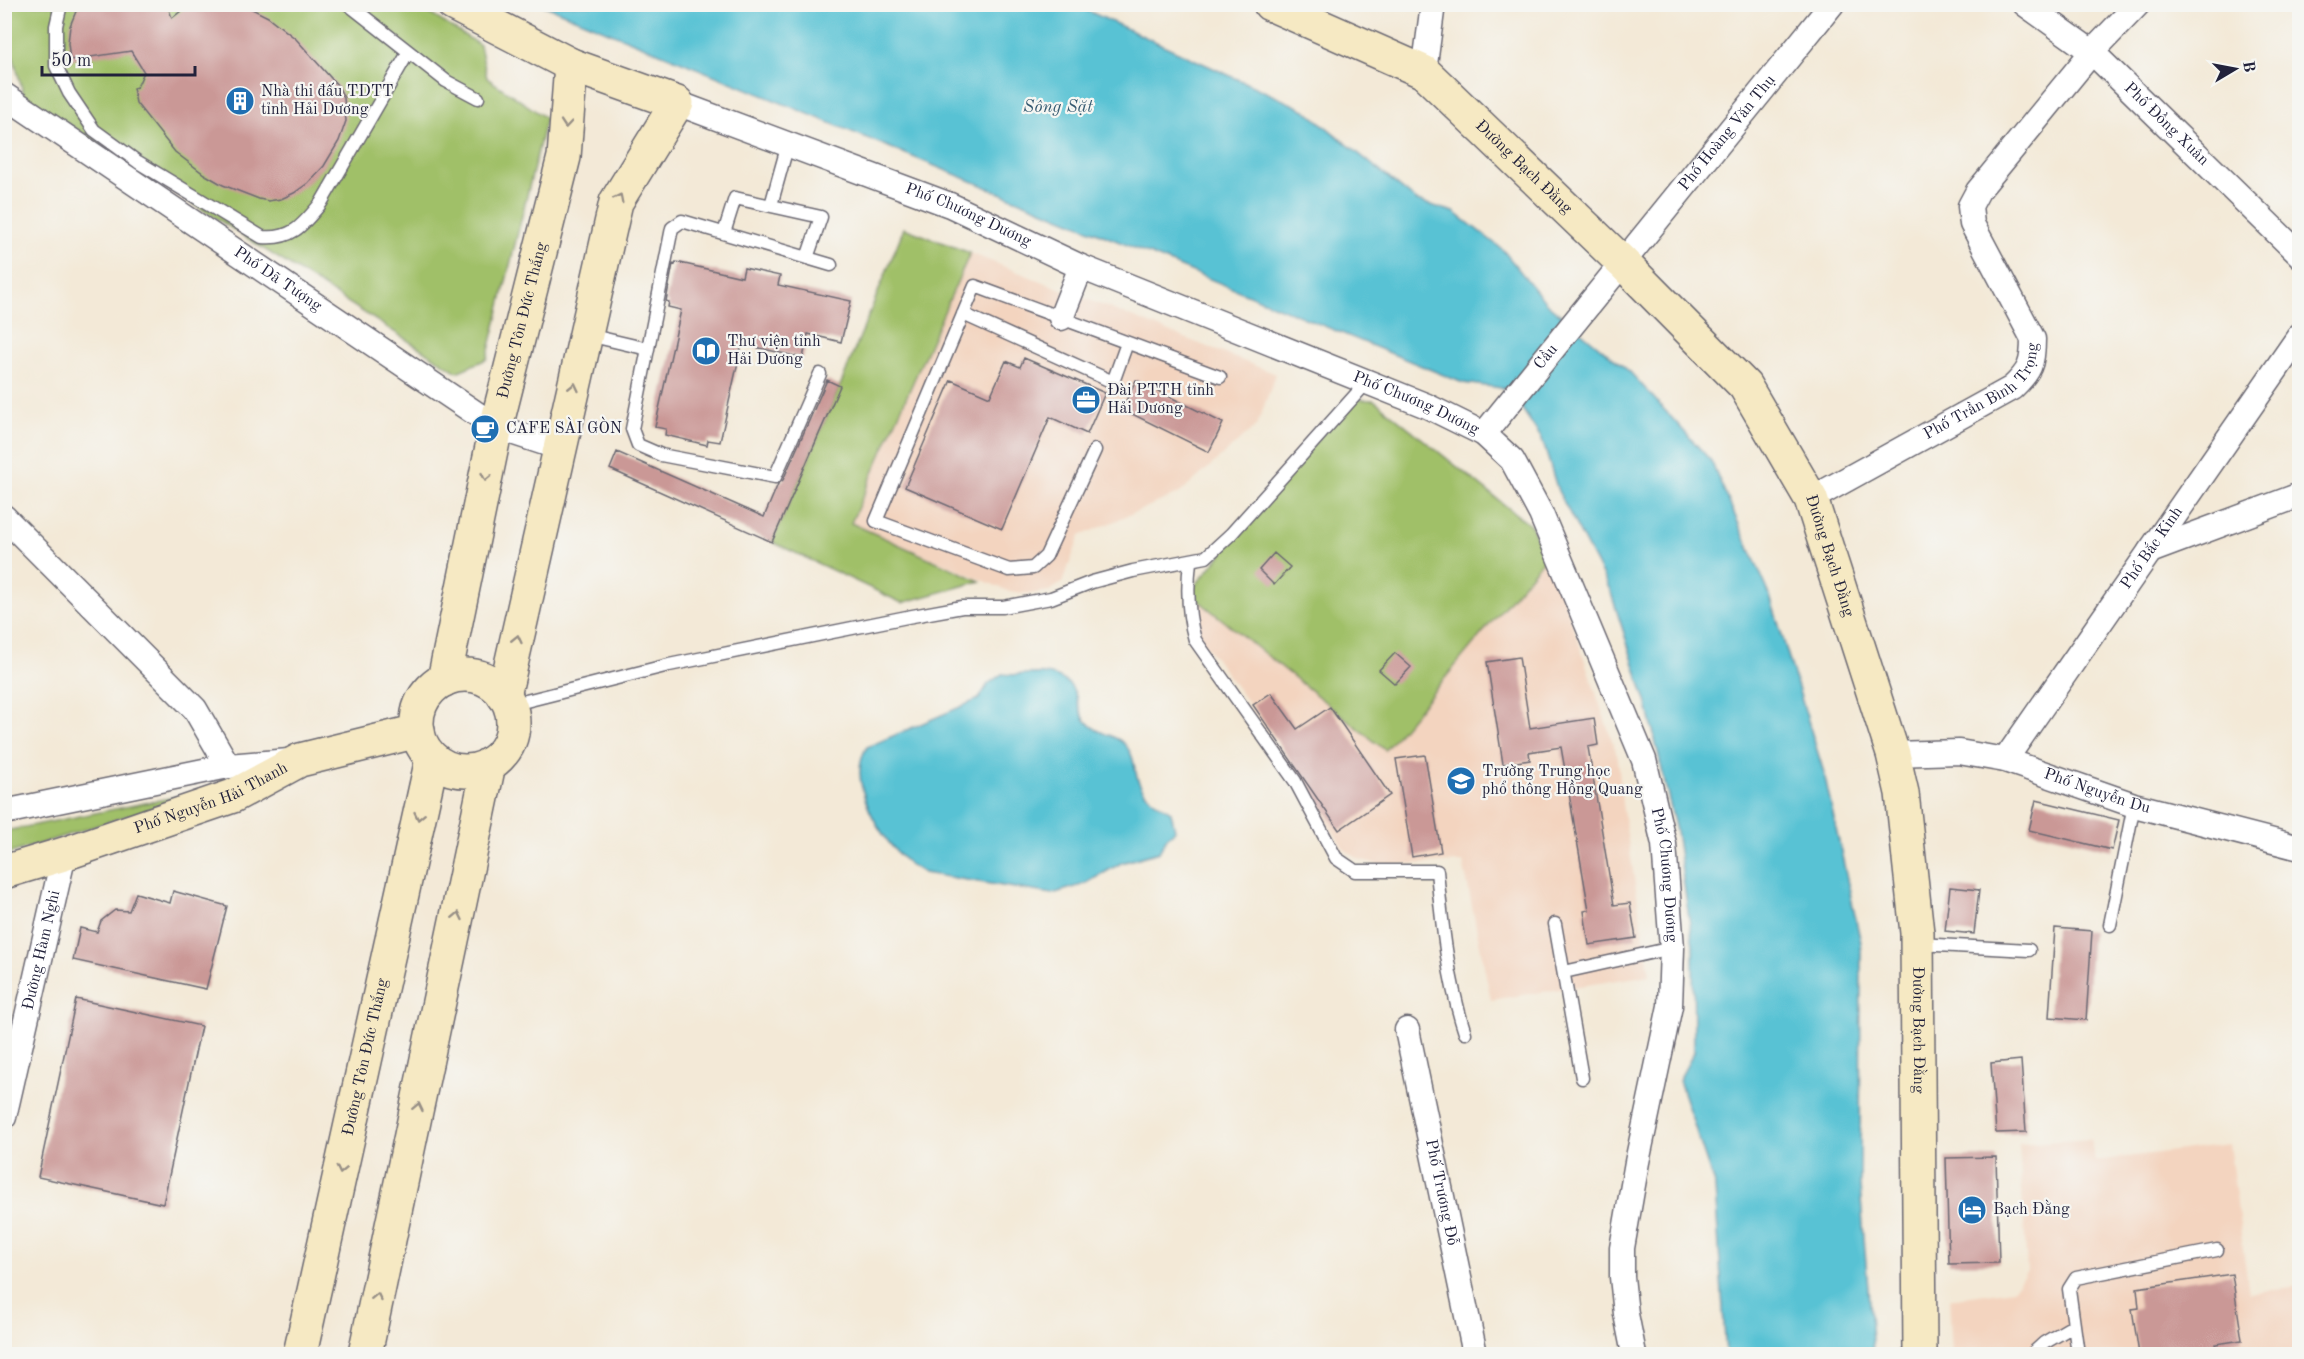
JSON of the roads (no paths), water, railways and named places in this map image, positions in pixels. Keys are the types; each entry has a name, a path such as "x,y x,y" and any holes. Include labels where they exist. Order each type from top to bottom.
{"street":[{"name":"Phố Chương Dương","path":"453,4 571,66 950,205 1081,267 1280,348 1368,381 1484,434 1512,460 1542,514 1644,760 1664,844 1672,948 1670,1006 1637,1162 1622,1248 1623,1295 1634,1354"},
{"name":"Đường Bạch Đằng","path":"1270,4 1424,72 1623,263 1745,386 1811,499 1893,754 1902,793 1917,944 1920,1354"},
{"path":"1424,72 1433,4"},
{"name":"Phố Hoàng Văn Thụ","path":"1592,300 1832,4"},
{"name":"Phố Đồng Xuân","path":"2025,4 2092,52 2300,255"},
{"name":"Phố Trần Bình Trọng","path":"1811,499 2012,388 2026,375 2033,360 2033,339 1972,224 1970,206 1978,191 2092,52 2138,4"},
{"name":"Đường Tôn Đức Thắng","path":"444,680 496,427 564,157 571,66"},
{"name":"Phố Dã Tượng","path":"4,95 496,427 560,448"},
{"path":"507,700 497,687 479,676 457,675 437,683 423,699 417,720 425,745 451,770 472,771 489,764 507,747 513,727 507,700 560,448 616,202 677,103"},
{"path":"1060,318 1081,267"},
{"name":"Cầu","path":"1484,434 1592,300"},
{"name":"Phố Bắc Kinh","path":"2005,760 2300,335"},
{"path":"2150,551 2300,495"},
{"path":"4,517 195,709 228,766"},
{"name":"Đường Tôn Đức Thắng","path":"300,1354 425,745"},
{"name":"Phố Nguyễn Hải Thanh","path":"4,872 64,854 233,796 300,760 425,745"},
{"name":"Phố Nguyễn Du","path":"1893,754 1959,752 2005,760 2134,805 2300,848"},
{"path":"4,813 228,766 300,760"},
{"path":"365,1354 489,764"},
{"name":"Đường Hàm Nghi","path":"4,1117 64,854"},
{"name":"Phố Trương Đỗ","path":"1407,1030 1475,1354"}],"lane":[{"path":"61,4 56,26 56,66 69,93 94,130 138,162 262,237 278,239 290,234 305,222 321,203 408,53"},
{"path":"348,4 446,81 478,98"},
{"path":"771,206 788,144"},
{"path":"724,233 735,198 821,217 807,258"},
{"path":"820,374 775,477 662,455 638,445 632,429 672,228 682,220 831,265"},
{"path":"1095,450 1046,556 1033,568 1009,570 876,521 975,286 1220,377"},
{"path":"963,315 1113,382 1127,343"},
{"path":"586,335 648,349"},
{"path":"507,700 896,620 962,608 1003,607 1052,598 1092,582 1132,571 1206,557 1231,534 1368,381"},
{"path":"1190,561 1188,617 1195,640 1295,781 1336,858 1355,871 1437,871 1443,929 1465,1033"},
{"path":"2110,925 2134,805"},
{"path":"1555,924 1582,1078"},
{"path":"1917,944 2029,950"},
{"path":"1564,972 1672,948"},
{"path":"2078,1354 2069,1289 2076,1278 2217,1250"},
{"path":"2032,1354 2044,1343 2073,1326"}],"water":[{"name":"Sông Sặt","path":"543,5 1075,5 1305,110 1417,201 1454,212 1502,249 1546,303 1630,372 1711,461 1769,593 1824,773 1861,943 1860,1186 1873,1354 1726,1354 1715,1187 1679,1080 1694,1052 1693,945 1676,831 1647,704 1610,590 1558,491 1542,439 1509,389 1463,383"},
{"path":"1002,674 1044,674 1065,681 1074,691 1086,721 1095,729 1118,739 1126,746 1144,790 1152,799 1171,812 1175,830 1159,852 1121,863 1085,884 1052,894 924,873 908,863 898,853 877,825 863,793 860,776 861,761 867,747 979,699 988,684"}],"place":[{"name":"Nhà thi đấu TDTT tỉnh Hải Dương","path":"240,101"},
{"name":"Thư viện tỉnh Hải Dương","path":"706,351"},
{"name":"Đài PTTH tỉnh Hải Dương","path":"1086,400"},
{"name":"CAFE SÀI GÒN","path":"485,429"},
{"name":"Trường Trung học phổ thông Hồng Quang","path":"1461,781"},
{"name":"Bạch Đằng","path":"1972,1210"}]}
